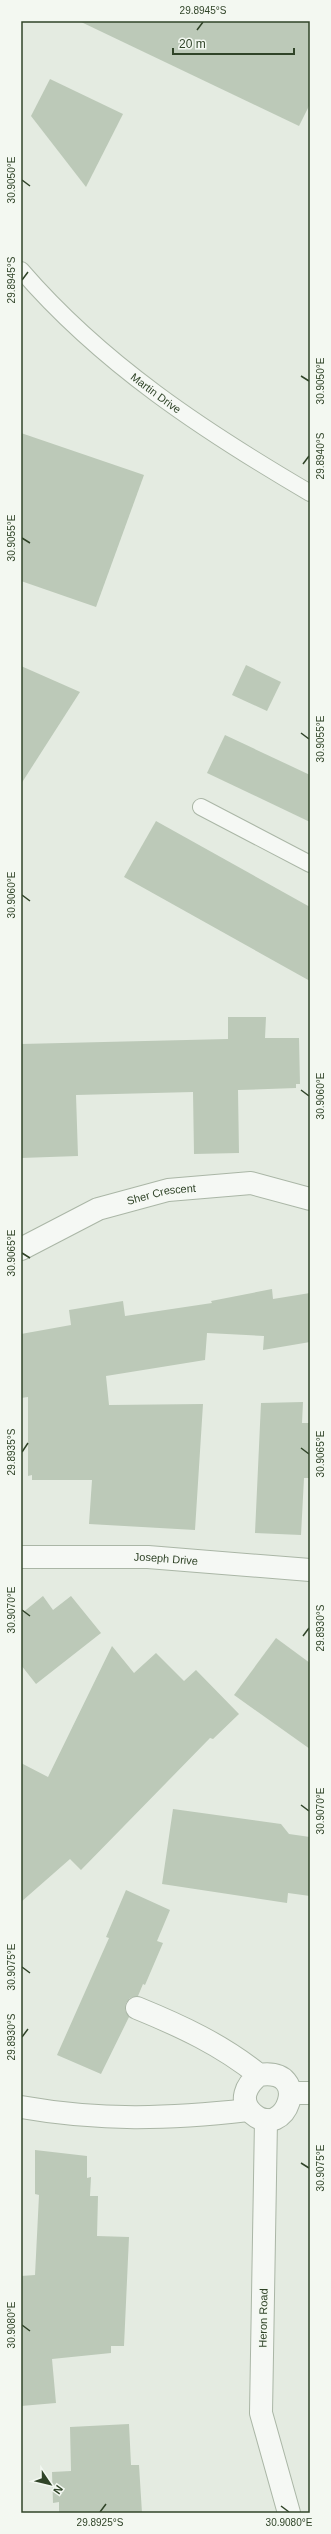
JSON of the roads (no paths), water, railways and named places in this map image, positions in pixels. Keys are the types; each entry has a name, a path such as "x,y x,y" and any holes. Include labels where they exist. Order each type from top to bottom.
{"street":[{"name":"Sher Crescent","path":"21,1249 98,1209 168,1190 251,1183 310,1199"},
{"name":"Joseph Drive","path":"21,1558 148,1557 310,1570"},
{"path":"137,2008 187,2029 222,2047 259,2075"},
{"path":"21,2107 58,2114 116,2118 257,2115 276,2118 285,2112 289,2103 300,2093 279,2076 269,2074 259,2075 250,2082 245,2090 244,2100 257,2115"},
{"name":"Heron Road","path":"257,2115 261,2414 289,2513"}],"lane":[{"name":"Martin Drive","path":"21,270 52,307 173,408 240,452 310,493"},
{"path":"201,807 310,864"}]}
